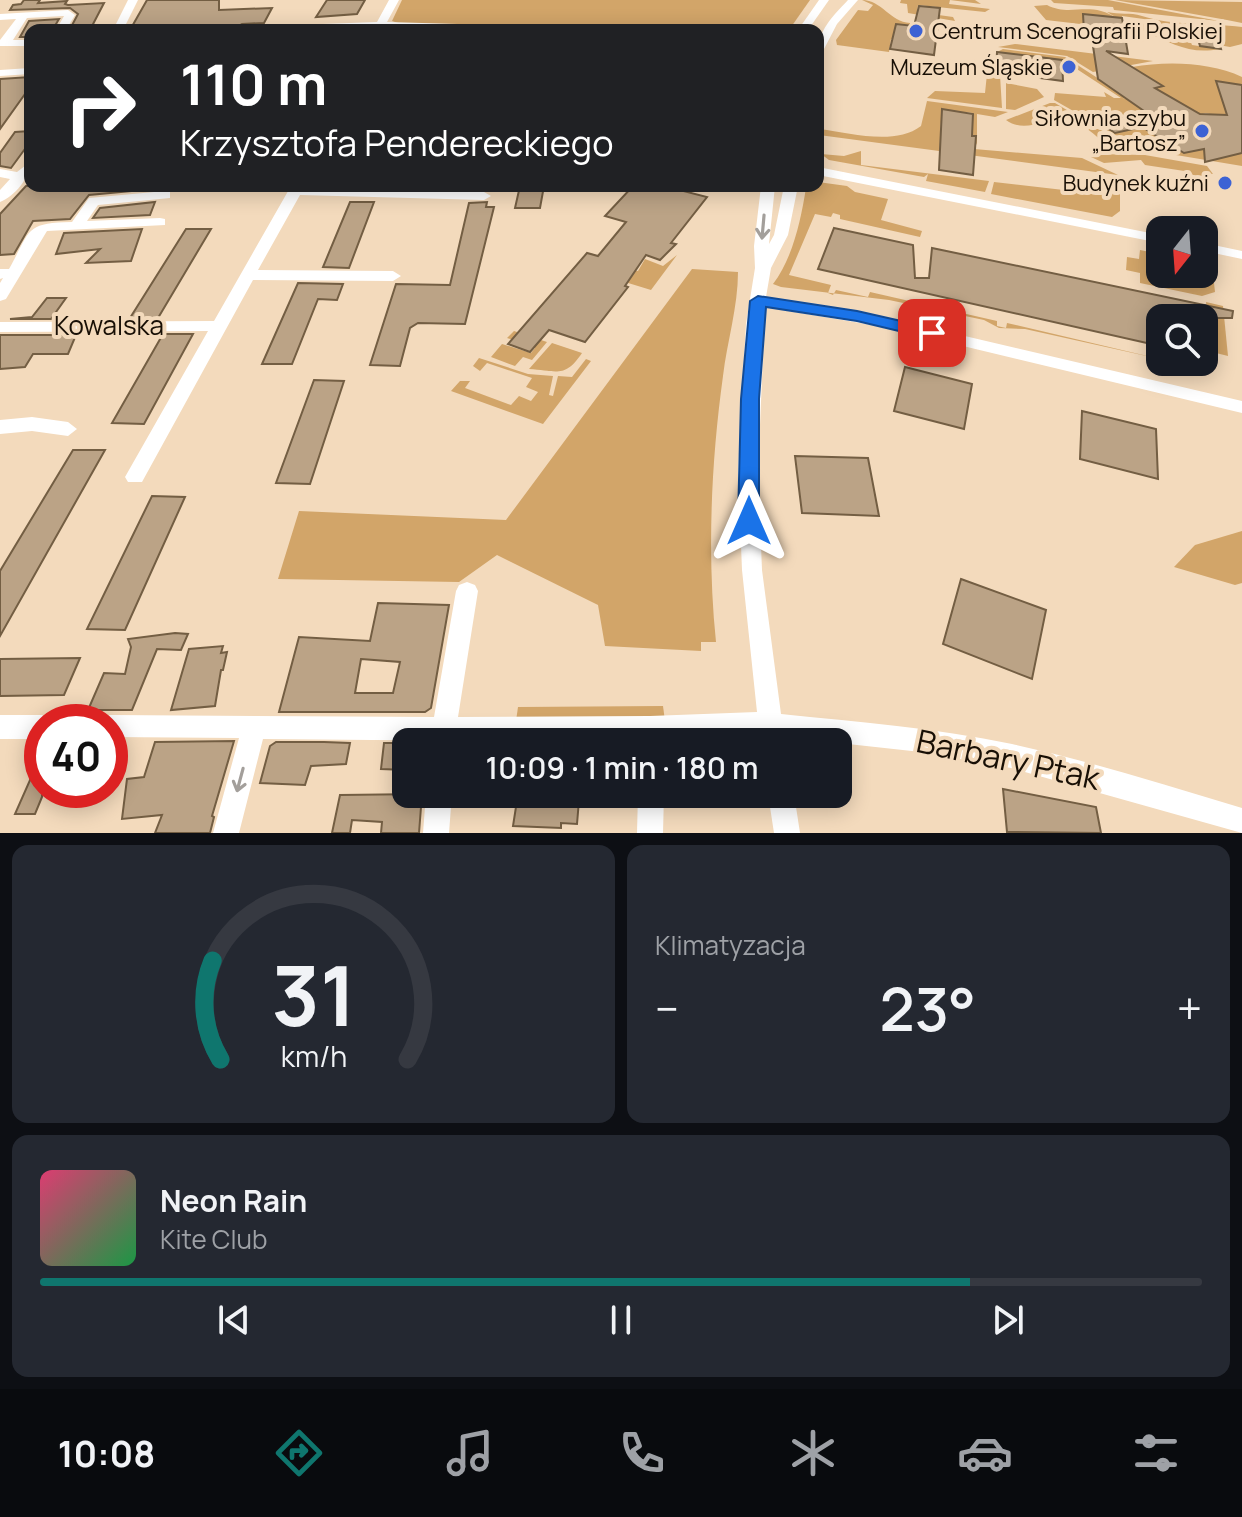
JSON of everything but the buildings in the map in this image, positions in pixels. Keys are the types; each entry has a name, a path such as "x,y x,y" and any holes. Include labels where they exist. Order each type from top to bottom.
{"street":[{"path":"121,24 133,0"},
{"path":"380,24 394,0"},
{"path":"807,24 824,0"},
{"path":"824,39 832,23 853,0"},
{"path":"0,17 68,13 70,15 65,24"},
{"path":"3,43 24,15"},
{"path":"3,43 24,43"},
{"path":"0,73 24,71"},
{"path":"0,173 24,172"},
{"path":"824,172 1146,236"},
{"path":"0,198 24,173"},
{"path":"135,477 295,192"},
{"path":"377,192 484,196"},
{"path":"767,192 750,399 749,521 770,728"},
{"path":"763,268 781,235 790,192"},
{"path":"76,226 94,201 165,195"},
{"path":"0,296 7,274 44,227 160,222"},
{"path":"1218,250 1242,255"},
{"path":"248,275 393,276"},
{"path":"758,301 870,319 1242,407"},
{"name":"Kowalska","path":"0,327 219,326"},
{"path":"0,427 32,424 68,429"},
{"path":"444,728 467,591"},
{"name":"Barbary Ptak","path":"702,728 746,722 760,728"},
{"name":"Barbary Ptak","path":"128,726 254,726 392,733"},
{"path":"226,833 254,726"},
{"path":"0,727 24,727"},
{"name":"Barbary Ptak","path":"852,737 921,740 1011,756 1102,779 1242,821"},
{"path":"436,833 438,808"},
{"path":"650,833 651,808"},
{"path":"783,808 787,833"}],"shaded area":[{"path":"402,0 810,0 793,24 423,24 392,21"},
{"path":"862,0 875,3 897,19 910,23 910,26 896,24 894,33 936,38 936,44 891,39 889,52 837,45 836,40 858,10 868,11 873,5"},
{"path":"901,0 950,0 949,4 990,9 985,12 918,5 917,12 953,17 955,21 908,13 907,4 900,3"},
{"path":"950,0 975,0 981,4"},
{"path":"1051,0 1108,0 1219,21 1114,10 1113,7 1054,3"},
{"path":"1115,0 1242,2 1242,23 1227,20"},
{"path":"1047,5 1061,9 1101,11 1140,31 1046,20 1034,6"},
{"path":"1107,12 1179,23 1242,27 1242,44 1230,47 1190,40 1192,45 1219,49 1190,49 1145,32 1175,35 1174,30 1144,26 1144,31 1124,22 1152,25 1151,20 1122,16 1122,21"},
{"path":"1015,44 1153,61 1093,72 1067,56 998,47"},
{"path":"1003,49 1065,57 1127,97 1123,99 1131,97 1126,93 1163,86 1132,67 1188,64 1216,68 1242,77 1242,85 1229,84 1224,105 1236,106 1242,122 1206,113 1164,124 1153,134 1184,153 1210,147 1242,153 1242,166 1140,149 1054,100 1055,93 1106,97 1104,92 1121,98 1063,60 997,52"},
{"path":"987,74 1000,75 1002,108 927,98 935,91 985,93"},
{"path":"1006,83 1037,89 1044,97 1015,110 1006,109"},
{"path":"927,101 1008,112 995,117 977,114 977,143 974,149 1082,158 1118,175 824,136 824,130 886,137 910,132 921,126","holes":["942,110 973,113 972,135 976,136 940,133"]},
{"path":"1050,103 1111,136 1100,139 1081,124 1065,119 1023,126 1006,120"},
{"path":"861,151 861,165 989,181 985,192 926,181 928,174 924,177 829,160 824,154 844,156"},
{"path":"1095,154 1145,155 1207,166 1213,174 1207,173 1209,190 1202,190 1191,172 1145,165 1141,160 1104,163 1091,157"},
{"path":"1105,181 1120,190 1120,211 1112,217 991,194 994,182 1107,195"},
{"path":"824,183 847,186 855,192 888,199 881,220 922,231 920,237 840,219 840,215 833,213 831,217 815,214 789,275 831,285 828,293 773,284 791,250 805,192 824,192"},
{"path":"1140,250 1146,251 1146,284 1140,283 1140,273 1126,270 1127,257 1139,259"},
{"path":"677,255 651,290 576,267 579,264 638,271 645,259 663,266"},
{"path":"692,269 738,272 713,475 711,543 716,642 701,642 701,651 605,646 598,605 497,555 459,582 278,579 299,511 506,520"},
{"path":"1164,288 1215,288 1215,292 1202,296"},
{"path":"836,290 868,297 870,292 997,321 997,326 1006,328 1007,323 1146,356 1025,329 999,328 984,320 889,300 834,293"},
{"path":"1218,305 1223,306 1228,356 1218,354"},
{"path":"514,331 547,342 532,360 523,357 515,366 491,357 502,344 531,353 535,348 507,338"},
{"path":"552,343 582,353 565,370 529,369"},
{"path":"479,358 528,374 553,376 549,395 553,396 558,376 572,377 586,359 591,361 543,424 451,391 460,381 470,381 465,388 511,405 519,396 531,401 538,392 526,387 532,378 487,363 480,371 473,366"},
{"path":"1242,531 1242,583 1235,585 1174,567 1195,545"},
{"path":"663,706 665,721 516,721 518,707"}],"place":[{"name":"Centrum Scenografii Polskiej","path":"916,31"},
{"name":"Muzeum Śląskie","path":"1069,67"},
{"name":"Siłownia szybu „Bartosz”","path":"1202,131"},
{"name":"Budynek kuźni","path":"1225,183"}],"route":[{"path":"749,521 750,399 758,301 857,316 932,333"}]}
